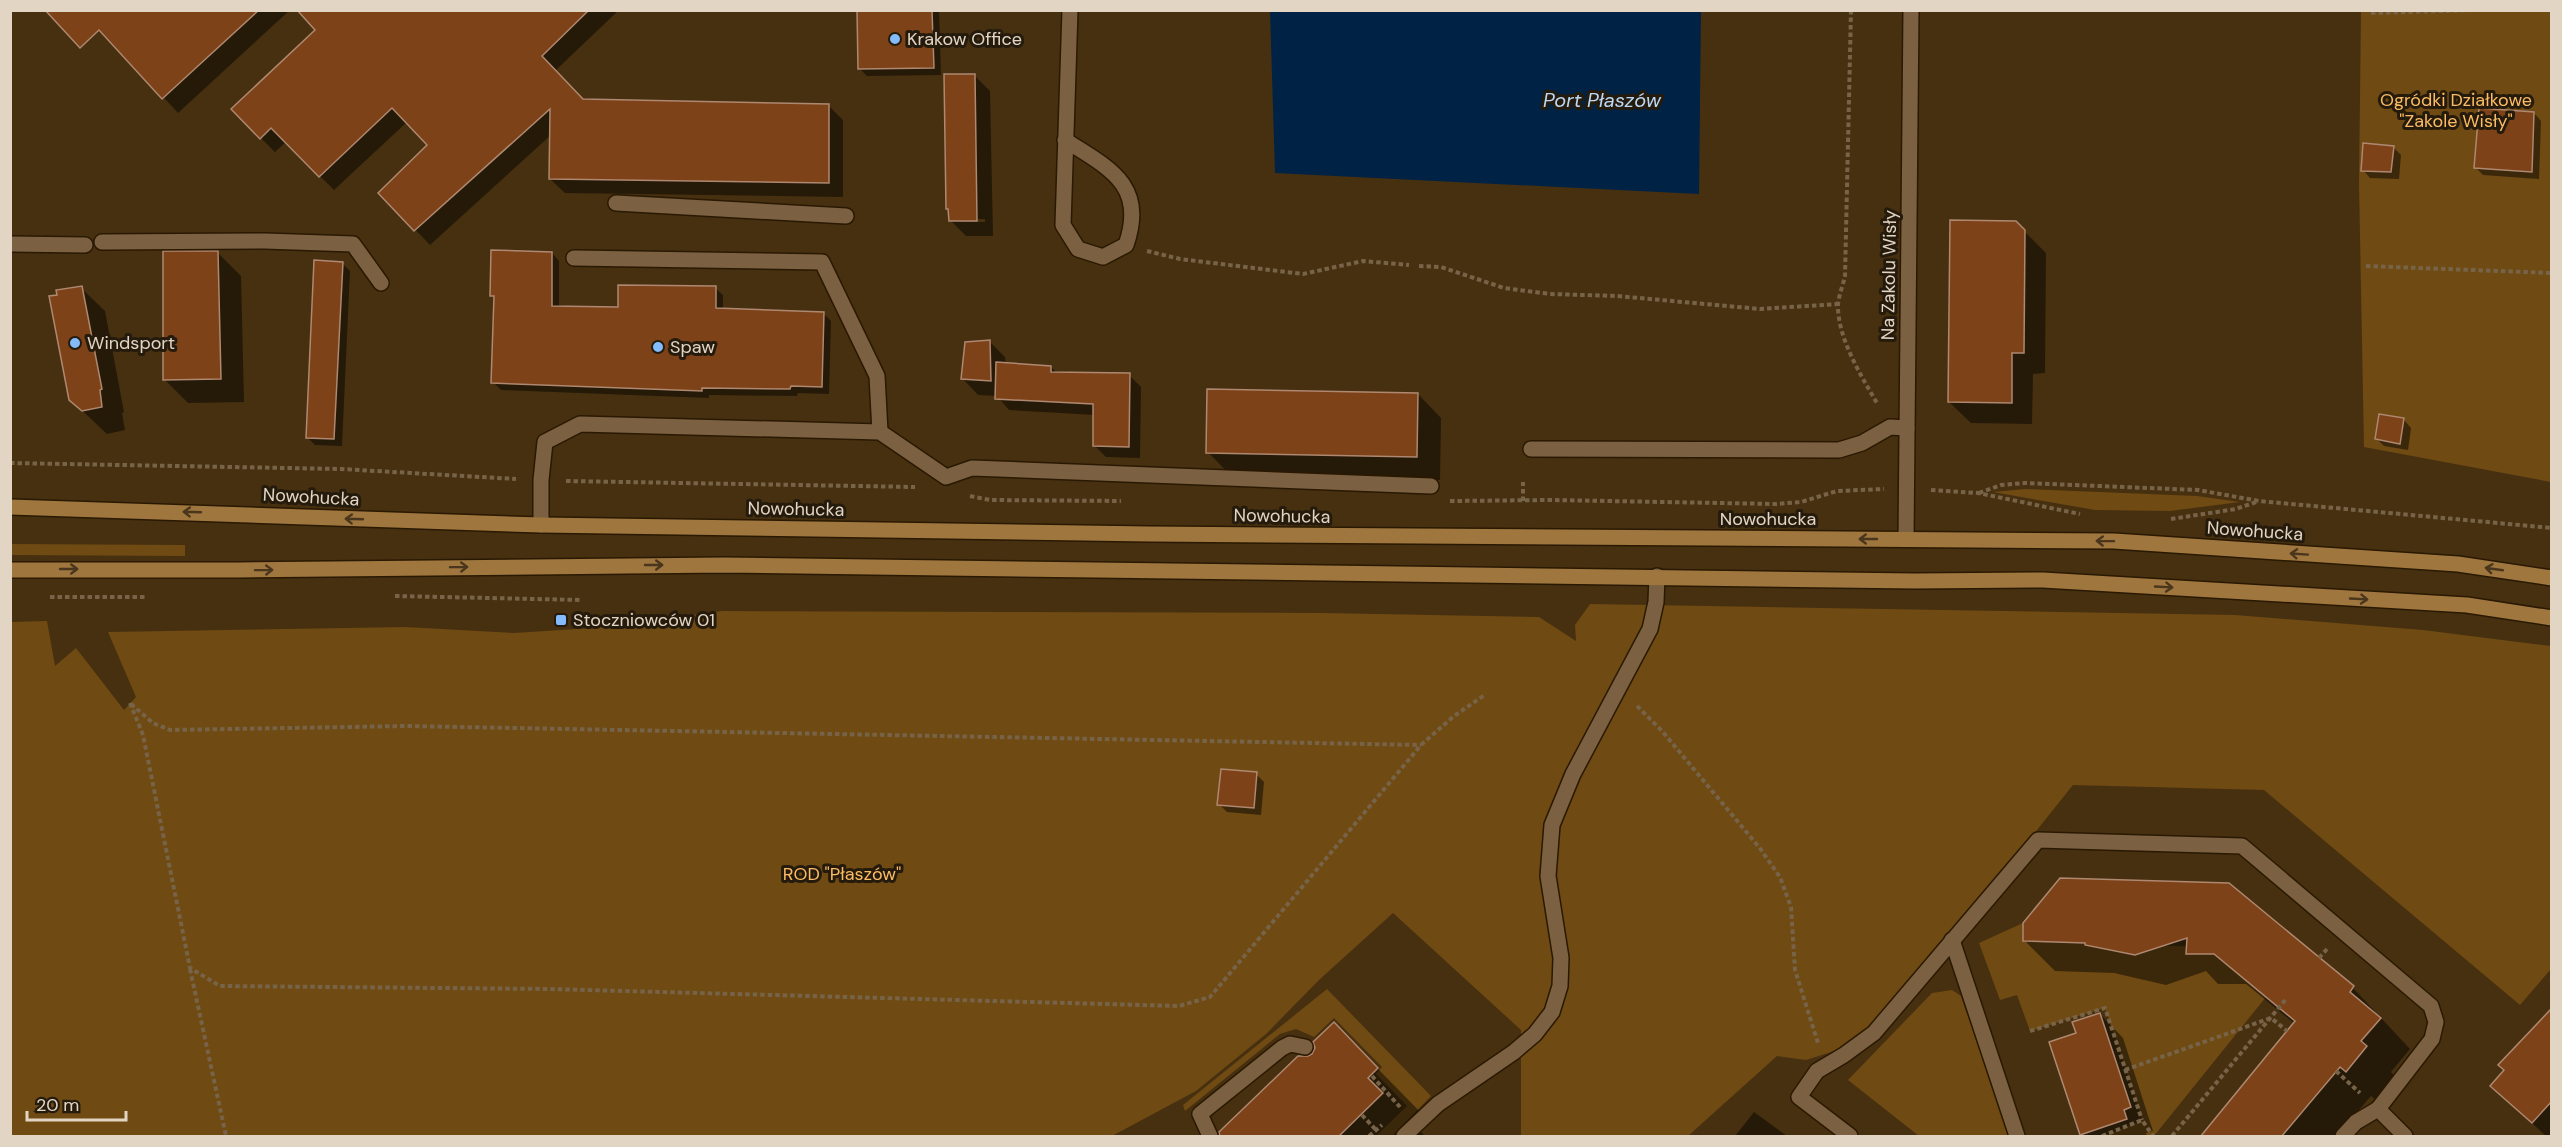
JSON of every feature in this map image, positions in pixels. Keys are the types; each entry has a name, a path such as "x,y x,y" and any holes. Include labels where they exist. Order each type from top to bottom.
{"main road":[{"name":"Nowohucka","path":"10,507 540,525 1173,535 2114,541 2458,564 2552,578"},
{"path":"10,570 724,565 2043,580 2467,605 2552,618"}],"street":[{"path":"1065,140 1116,174 1131,197 1133,225 1126,245 1103,257 1078,249 1063,225 1065,140 1070,10"},
{"name":"Na Zakolu Wisły","path":"1906,539 1911,10"},
{"path":"616,203 846,216"},
{"path":"102,242 243,241 353,244 381,283"},
{"path":"10,244 86,245"},
{"path":"574,258 822,262 877,376 880,432"},
{"path":"540,525 545,442 580,424 880,432 946,477 972,468 1431,486"},
{"path":"1531,449 1839,450 1862,443 1890,427 1907,428"},
{"path":"1404,1137 1438,1104 1514,1052 1535,1034 1552,1012 1560,986 1561,958 1548,876 1552,825 1573,774 1650,629 1656,602 1657,576"},
{"path":"1850,1137 1799,1097 1817,1071 1874,1033 2038,840 2242,846 2431,1006 2436,1022 2432,1039 2378,1109 2356,1122 2343,1137"},
{"path":"1952,940 2017,1137"},
{"path":"1210,1137 1200,1114 1282,1048 1290,1044 1305,1047"},
{"path":"2378,1109 2404,1137"}],"path":[{"path":"1851,10 1845,276 1838,304 1840,322 1853,360 1890,427"},
{"path":"2371,13 2477,10"},
{"path":"1126,245 1180,259 1303,274 1363,261 1409,265"},
{"path":"1419,266 1442,267 1504,288 1550,294 1760,309 1838,304"},
{"path":"2366,266 2552,273"},
{"path":"10,463 195,465"},
{"path":"1522,501 1523,482"},
{"path":"2089,516 1978,493 2001,485 2025,483 2198,490 2259,501 2552,528"},
{"path":"2161,519 2236,509 2259,501"},
{"path":"386,596 582,600"},
{"path":"43,597 153,597"},
{"path":"1619,687 1662,731 1760,847 1780,877 1791,907 1795,970 1825,1067"},
{"path":"190,968 220,986 550,989 1179,1006 1210,997 1421,745 1454,716 1486,694"},
{"path":"226,1137 143,735 130,703 153,723 170,730 407,726 1421,745"},
{"path":"2172,1137 2286,999"},
{"path":"2030,1031 2105,1008 2142,1120 2153,1137"},
{"path":"2271,1018 2287,1031"},
{"path":"2125,1070 2271,1018"},
{"path":"1372,1076 1401,1106 1393,1114"},
{"path":"1362,1115 1376,1130"},
{"path":"2102,1137 2142,1120"},
{"path":"1369,1137 1385,1122"}],"green space":[{"name":"Ogródki Działkowe \"Zakole Wisły\"","path":"2361,11 2551,11 2551,482 2364,447 2359,183"},
{"path":"2025,489 2197,496 2240,502 2170,511 2095,510 1993,492"},
{"path":"11,544 185,545 185,556 11,555"},
{"name":"ROD \"Płaszów\"","path":"1590,604 2235,615 2423,630 2551,646 2551,969 2520,1005 2264,790 2073,785 1867,1029 1838,1050 1806,1060 1777,1056 1688,1136 1521,1136 1521,1030 1393,913 1319,980 1266,1034 1196,1091 1112,1136 11,1136 10,622 47,621 55,666 76,648 124,710 136,697 108,632 405,627 514,633 593,628 722,611 1323,613 1539,617 1576,641 1575,625"},
{"path":"2023,923 2023,941 2205,947 2266,997 2154,1136 2102,1136 2142,1120 2105,1008 2030,1031 2017,995 2000,1000 1979,943"},
{"path":"1327,989 1431,1096 1392,1136 1376,1136 1407,1106 1376,1074 1382,1067 1334,1018 1314,1037 1296,1029 1280,1034 1185,1111 1183,1105"},
{"path":"1952,990 1961,996 2009,1136 1919,1136 1848,1080 1932,993"}],"water":[{"name":"Port Płaszów","path":"1270,11 1701,11 1699,194 1275,173"}],"building":[{"path":"45,10 259,10 162,99 99,30 80,48"},
{"path":"297,10 589,10 542,56 583,99 829,104 829,183 549,179 550,109 414,231 378,193 427,145 392,108 319,177 271,128 260,139 231,109 315,30"},
{"name":"Krakow Office","path":"857,10 932,10 934,68 858,69"},
{"path":"944,74 975,74 977,221 949,221 948,209 946,209"},
{"path":"2479,108 2534,112 2532,172 2474,168"},
{"path":"2363,143 2394,146 2391,172 2361,171"},
{"path":"1950,220 2016,221 2025,230 2024,353 2012,353 2012,403 1948,402"},
{"name":"Spaw","path":"491,250 552,252 552,306 618,307 618,285 716,286 716,308 824,312 822,387 702,388 702,391 491,383 494,296 490,296"},
{"path":"163,251 218,251 221,379 163,380"},
{"path":"314,260 343,262 334,439 306,438"},
{"name":"Windsport","path":"82,286 102,389 100,390 102,407 82,411 69,400 49,296 57,295 56,290"},
{"path":"990,340 991,381 961,379 965,342"},
{"path":"996,362 1051,366 1051,372 1130,373 1129,447 1093,446 1093,404 995,399"},
{"path":"1207,389 1418,393 1417,457 1206,453"},
{"path":"2379,414 2404,418 2400,444 2375,439"},
{"path":"1221,769 1257,772 1254,808 1217,805"},
{"path":"2060,878 2229,883 2354,986 2350,992 2381,1018 2361,1041 2367,1046 2346,1072 2340,1067 2281,1137 2200,1137 2295,1021 2214,954 2186,954 2187,938 2135,955 2085,945 2085,943 2023,941 2023,923"},
{"path":"2552,1008 2552,1101 2532,1123 2490,1086 2504,1070 2498,1065"},
{"path":"2100,1013 2131,1107 2124,1110 2127,1119 2080,1135 2049,1042 2076,1033 2072,1022"},
{"path":"1334,1022 1378,1068 1368,1078 1383,1093 1338,1137 1220,1137 1219,1132 1298,1056 1312,1054 1315,1048 1313,1042"}],"place":[{"name":"Krakow Office","path":"895,39"},
{"name":"Windsport","path":"75,343"},
{"name":"Spaw","path":"658,347"},
{"name":"Stoczniowców 01","path":"561,620"}]}
